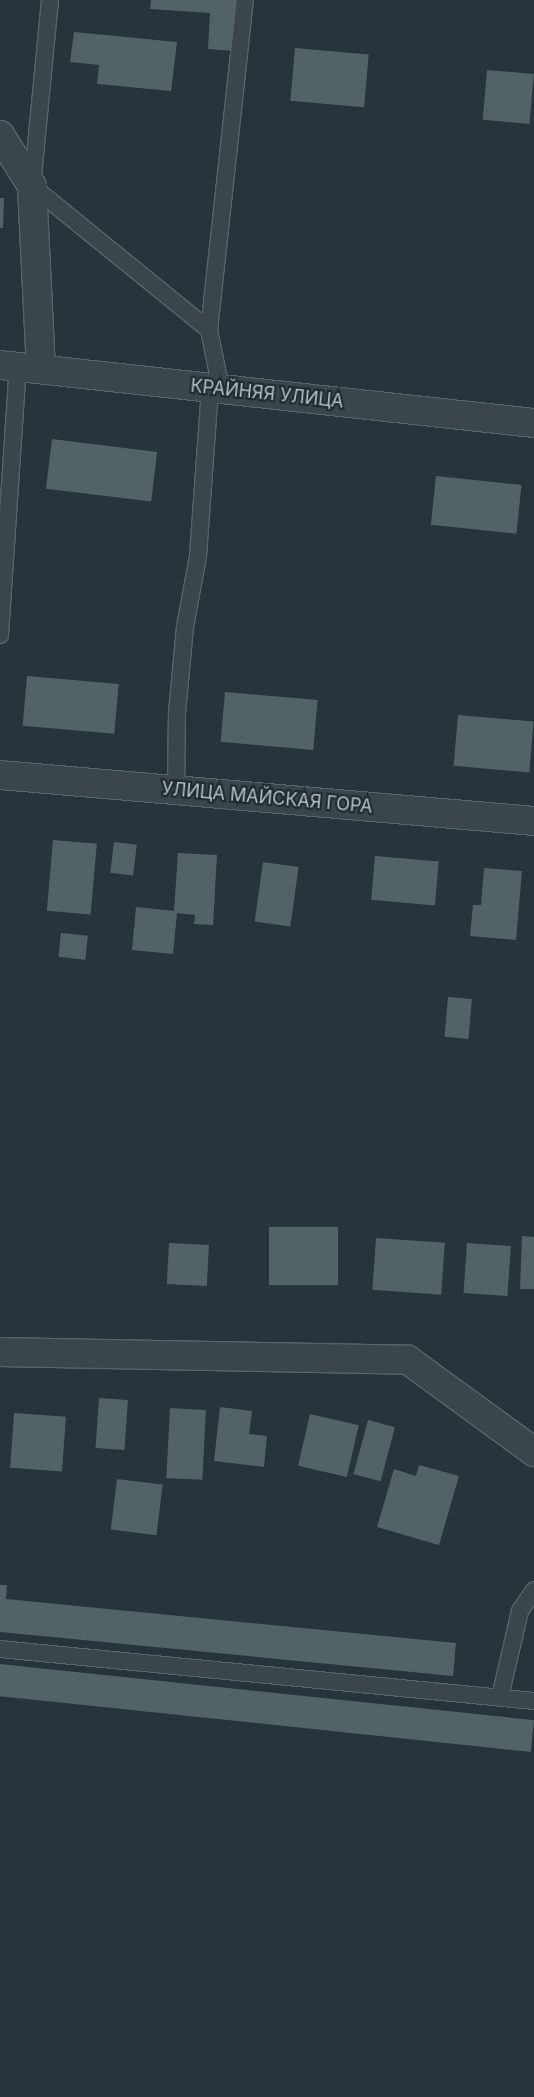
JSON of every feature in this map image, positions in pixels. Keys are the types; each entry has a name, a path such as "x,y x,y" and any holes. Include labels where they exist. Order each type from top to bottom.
{"street":[{"path":"0,135 32,186 20,367"},
{"name":"КРАЙНЯЯ УЛИЦА","path":"20,367 534,423"},
{"name":"УЛИЦА МАЙСКАЯ ГОРА","path":"0,775 534,821"},
{"path":"0,1352 408,1360 534,1452"}],"lane":[{"path":"50,0 32,186 209,330"},
{"path":"176,791 177,712 185,627 198,556 215,388 209,330 245,0"},
{"path":"0,634 20,367"},
{"path":"500,1697 520,1611 534,1590"},
{"path":"0,1649 534,1701"}],"building":[{"path":"151,0 238,0 234,51 208,49 210,13 150,9"},
{"path":"74,32 177,42 171,91 97,84 99,65 70,62"},
{"path":"295,48 369,54 364,107 290,101"},
{"path":"487,70 534,74 529,124 483,120"},
{"path":"0,198 4,198 3,228 0,228"},
{"path":"52,439 157,452 151,502 46,489"},
{"path":"436,476 522,485 516,534 431,525"},
{"path":"27,676 119,684 114,734 23,726"},
{"path":"225,692 318,700 313,750 221,742"},
{"path":"458,715 534,722 529,772 454,766"},
{"path":"53,840 97,844 91,915 47,911"},
{"path":"114,842 137,845 133,876 110,873"},
{"path":"178,853 217,855 213,925 194,924 195,915 177,913 173,954 132,950 136,907 174,911"},
{"path":"375,856 439,862 435,905 371,900"},
{"path":"263,862 299,867 290,926 255,921"},
{"path":"484,868 522,871 516,940 470,936 473,905 481,905"},
{"path":"61,933 88,936 85,960 58,957"},
{"path":"448,997 472,999 468,1039 445,1037"},
{"path":"269,1227 338,1227 338,1285 269,1285"},
{"path":"522,1236 534,1237 534,1289 520,1289"},
{"path":"376,1238 445,1243 441,1295 372,1290"},
{"path":"169,1243 209,1245 207,1286 167,1284"},
{"path":"467,1243 511,1246 507,1296 464,1293"},
{"path":"99,1398 128,1400 124,1450 96,1448"},
{"path":"220,1407 252,1411 249,1434 267,1436 264,1467 214,1461"},
{"path":"170,1408 206,1410 202,1480 166,1478"},
{"path":"14,1413 66,1417 62,1471 10,1468"},
{"path":"310,1414 359,1425 347,1477 298,1466"},
{"path":"368,1420 395,1427 381,1481 354,1474"},
{"path":"419,1465 459,1476 439,1545 377,1527 394,1469 416,1476"},
{"path":"117,1479 163,1485 156,1535 111,1530"},
{"path":"0,1585 7,1585 6,1599 456,1643 453,1676 0,1632"},
{"path":"0,1664 534,1720 531,1752 0,1696"}]}
